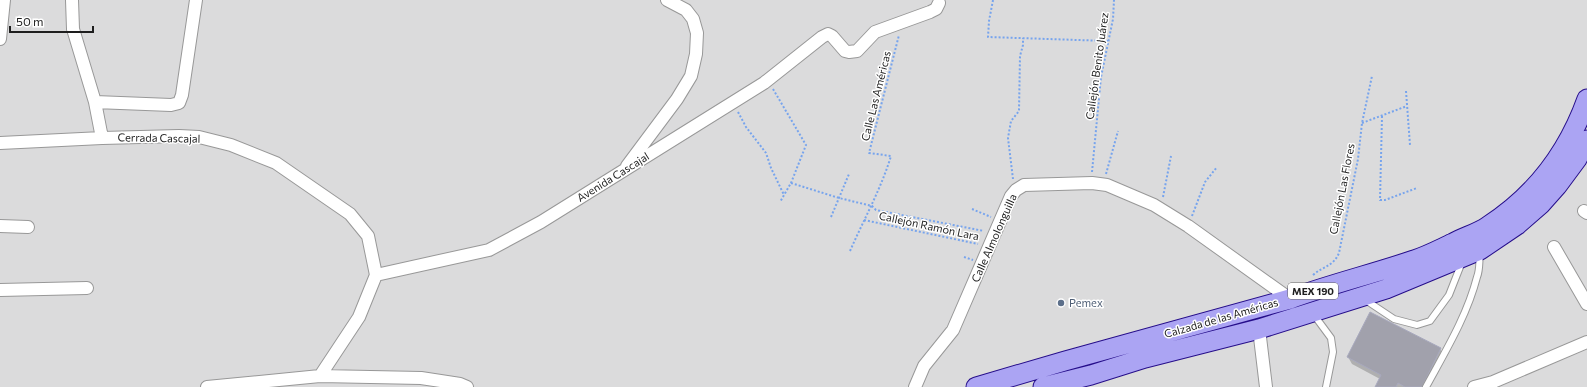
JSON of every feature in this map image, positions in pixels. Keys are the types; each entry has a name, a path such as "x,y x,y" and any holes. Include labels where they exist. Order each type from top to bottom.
{"main road":[{"name":"Calzada de las Américas","path":"976,387 1290,299 1416,260 1487,227 1530,193 1546,174 1565,148 1579,121 1587,99"},
{"name":"Calzada de las Américas","path":"1043,387 1091,375 1144,358 1259,329 1359,296 1386,289 1472,253 1517,225 1542,204 1577,159 1587,140"}],"street":[{"path":"0,39 4,0"},
{"path":"72,0 74,28 95,102 102,138"},
{"path":"95,102 171,105 179,103 182,95 196,0"},
{"path":"624,170 677,99 691,76 696,54 697,33 693,19 686,10 667,0"},
{"path":"903,22 936,9 939,3"},
{"name":"Avenida Cascajal","path":"376,275 489,250 541,222 768,80 822,37 828,34 832,36 845,51 857,51 875,32 903,22"},
{"name":"Cerrada Cascajal","path":"0,143 149,136 199,137 231,145 276,163 350,214 368,236 376,275"},
{"name":"Calle Almolonguilla","path":"914,387 924,366 953,330 1011,196 1016,190 1024,185 1098,184 1161,208 1290,299"},
{"path":"0,226 28,227"},
{"path":"1554,246 1587,304"},
{"path":"320,376 359,317 376,275"},
{"path":"0,290 87,288"},
{"path":"1259,329 1266,387"},
{"path":"1474,387 1495,384 1587,342"},
{"path":"207,387 320,376 421,378 460,384 467,387"}],"lane":[{"path":"1359,296 1394,319 1417,325 1430,321 1449,295 1458,276 1472,253"},
{"path":"1426,387 1454,334 1478,276 1472,253"},
{"path":"1312,312 1331,338 1333,352 1326,387"}],"path":[{"path":"994,0 989,21 988,37 1108,42"},
{"name":"Callejón Benito Juárez","path":"1098,184 1092,172 1101,77 1114,0"},
{"name":"Calle Las Américas","path":"872,206 891,156 869,153 903,22"},
{"path":"1016,190 1011,172 1008,138 1011,121 1019,111 1020,56 1023,38"},
{"name":"Callejón Las Flores","path":"1310,292 1312,276 1319,269 1329,266 1335,261 1339,253 1358,159 1362,123 1372,76"},
{"path":"768,80 806,145 791,183 780,202"},
{"path":"1406,91 1410,145"},
{"path":"733,102 746,126 766,153 771,168 784,195"},
{"path":"1362,123 1407,106"},
{"path":"1382,116 1380,200 1385,200 1417,188"},
{"path":"1098,184 1118,131"},
{"path":"1161,208 1171,156"},
{"path":"1188,226 1205,182 1218,167"},
{"path":"831,217 849,174"},
{"path":"791,183 839,198 872,206 876,210 995,234"},
{"path":"850,251 872,206"},
{"path":"972,209 1000,222"},
{"name":"Callejón Ramón Lara","path":"864,220 990,247"}],"shaded area":[{"path":"0,0 1587,0 1587,387 0,387"}],"building":[{"path":"1370,312 1441,348 1422,387 1405,387 1398,383 1396,387 1375,387 1381,375 1347,357"}],"place":[{"name":"Pemex","path":"1061,303"}]}
